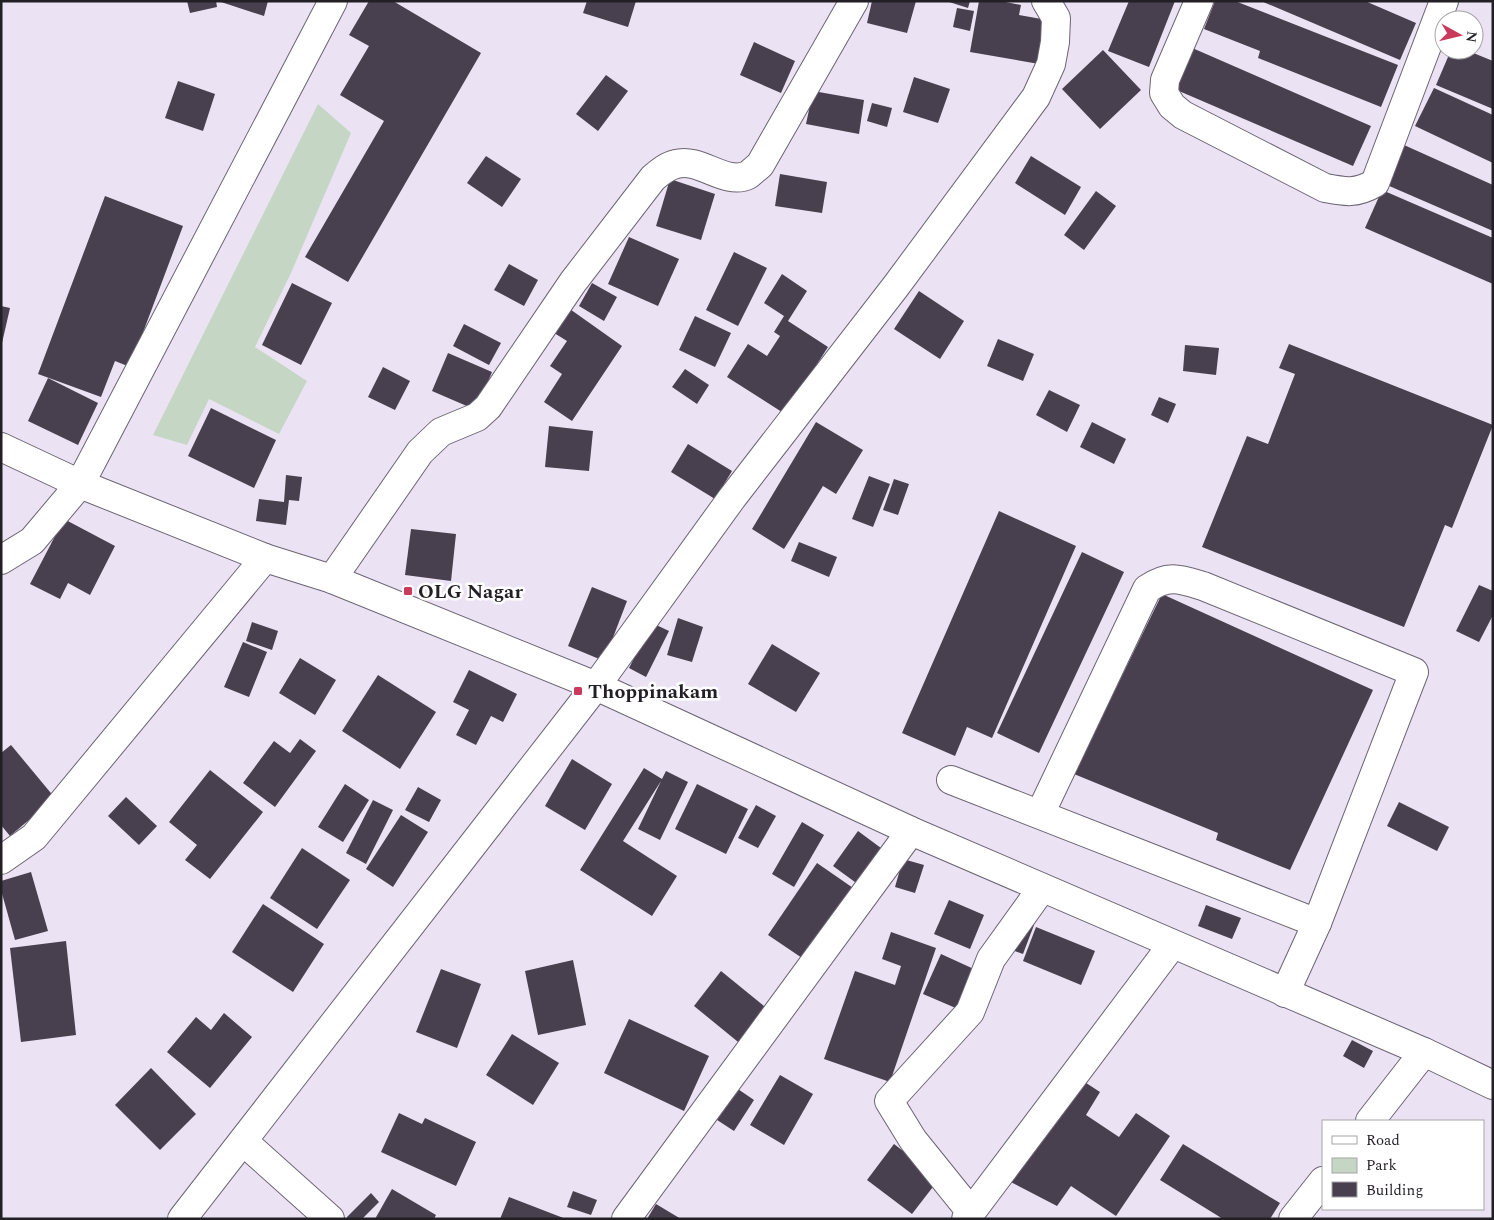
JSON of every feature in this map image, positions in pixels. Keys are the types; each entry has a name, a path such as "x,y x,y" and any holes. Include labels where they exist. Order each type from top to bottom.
{"street":[{"path":"1,560 32,540 80,484 333,1"},
{"path":"332,579 420,452 441,432 477,417 488,407 573,282 653,178 664,169 678,163 691,164 734,178 747,175 760,165 854,1"},
{"path":"182,1219 596,686 732,498 896,286 1036,97 1051,64 1055,42 1056,18 1046,1"},
{"path":"1199,1 1165,80 1164,93 1172,106 1183,115 1325,188 1346,192 1362,190 1375,183 1444,1"},
{"path":"1,446 80,484 265,558 332,579 596,686 911,832 1424,1052 1493,1085"},
{"path":"1,860 34,837 265,558"},
{"path":"1040,814 1148,589 1158,581 1178,578 1203,586 1414,672 1317,923 1285,993"},
{"path":"950,780 1317,923"},
{"path":"626,1219 911,832"},
{"path":"1042,888 991,959 970,1012 889,1102 913,1140 968,1215 1172,945"},
{"path":"1371,1120 1424,1052"},
{"path":"243,1141 330,1219"},
{"path":"1293,1219 1322,1182"}],"green space":[{"path":"318,104 351,133 291,273 255,347 307,381 279,434 209,399 187,445 153,435"}],"building":[{"path":"187,1 216,1 217,7 190,13"},
{"path":"218,1 268,1 264,16"},
{"path":"369,1 393,1 481,53 348,282 305,257 384,121 340,95 369,46 349,35"},
{"path":"587,1 636,1 628,27 583,13"},
{"path":"872,1 916,1 907,33 867,23"},
{"path":"946,1 970,1 968,8"},
{"path":"979,1 1001,1 1021,5 1019,15 1047,20 1039,64 970,52"},
{"path":"1129,1 1175,1 1149,67 1108,51"},
{"path":"1215,1 1235,1 1398,65 1381,107 1258,58 1260,51 1204,29"},
{"path":"1261,1 1365,1 1416,23 1400,60"},
{"path":"957,8 974,11 970,31 953,27"},
{"path":"754,42 795,61 781,93 740,75"},
{"path":"1190,47 1371,126 1353,166 1172,88"},
{"path":"1103,50 1141,90 1100,129 1062,89"},
{"path":"1484,57 1493,61 1493,109 1436,85 1447,60 1484,60"},
{"path":"606,75 628,91 598,131 576,114"},
{"path":"914,77 950,89 938,123 903,112"},
{"path":"178,81 215,94 203,131 165,118"},
{"path":"1434,88 1493,115 1493,163 1415,126"},
{"path":"813,91 864,100 859,134 806,124"},
{"path":"872,103 892,108 887,127 867,121"},
{"path":"1404,145 1493,185 1493,231 1387,185"},
{"path":"486,156 521,179 502,207 467,183"},
{"path":"1031,156 1081,187 1065,215 1015,183"},
{"path":"780,174 827,182 822,213 775,206"},
{"path":"670,179 715,194 701,240 656,226"},
{"path":"1382,190 1493,238 1493,284 1365,228"},
{"path":"1096,191 1116,206 1084,250 1064,235"},
{"path":"105,196 183,226 130,367 115,361 101,397 38,374"},
{"path":"629,237 679,259 658,306 608,284"},
{"path":"734,252 767,268 738,326 706,310"},
{"path":"509,264 538,280 524,306 494,290"},
{"path":"782,274 807,291 788,321 828,347 785,414 727,377 748,344 767,356 780,336 774,332 784,316 764,303"},
{"path":"292,283 332,303 301,365 262,345"},
{"path":"592,283 617,297 604,321 579,306"},
{"path":"919,291 964,321 940,359 894,329"},
{"path":"1,306 10,308 2,343 1,343"},
{"path":"567,307 622,346 572,421 544,402 562,374 550,366 567,341 551,331"},
{"path":"695,316 731,333 715,367 679,350"},
{"path":"464,324 501,343 489,365 453,346"},
{"path":"998,339 1034,354 1023,381 987,366"},
{"path":"1289,344 1493,425 1452,528 1445,525 1404,627 1202,547 1247,436 1268,444 1295,374 1279,368"},
{"path":"1185,345 1219,348 1216,375 1183,371"},
{"path":"448,353 492,372 476,410 432,391"},
{"path":"383,367 410,381 395,410 368,397"},
{"path":"685,369 709,385 697,404 672,387"},
{"path":"48,378 98,403 78,445 28,421"},
{"path":"1049,390 1080,405 1067,432 1036,415"},
{"path":"1159,397 1176,404 1168,423 1151,415"},
{"path":"211,408 276,440 254,488 188,456"},
{"path":"816,422 863,450 836,494 823,486 784,549 752,529"},
{"path":"1092,422 1126,439 1114,464 1080,447"},
{"path":"549,426 593,431 589,471 545,467"},
{"path":"688,444 732,471 715,499 671,472"},
{"path":"286,475 302,477 299,501 289,500 286,525 256,521 259,499 284,502"},
{"path":"869,476 890,484 873,527 852,519"},
{"path":"894,479 909,484 898,515 883,510"},
{"path":"999,511 1076,546 992,738 967,727 955,756 902,733"},
{"path":"64,519 115,546 90,595 68,583 60,599 30,584"},
{"path":"411,529 456,534 451,581 405,575"},
{"path":"799,542 837,557 829,577 791,561"},
{"path":"1082,552 1124,572 1039,753 997,733"},
{"path":"1479,585 1493,591 1493,615 1479,642 1456,631"},
{"path":"592,587 627,601 604,661 568,646"},
{"path":"1162,594 1373,690 1290,870 1216,840 1218,833 1074,774"},
{"path":"678,618 703,627 692,662 667,655"},
{"path":"252,622 278,631 272,650 246,641"},
{"path":"652,623 669,631 646,677 629,668"},
{"path":"243,642 267,652 249,697 224,687"},
{"path":"772,644 820,673 796,712 748,684"},
{"path":"300,658 336,680 315,715 279,693"},
{"path":"469,670 517,694 503,722 491,716 476,745 456,735 469,710 453,702"},
{"path":"378,675 436,712 400,769 342,731"},
{"path":"300,739 316,751 275,807 243,783 274,741 290,753"},
{"path":"11,745 55,798 10,836 1,825 1,753"},
{"path":"572,759 612,784 585,830 545,806"},
{"path":"644,768 662,779 666,771 688,782 660,840 638,829 661,781 623,841 677,876 652,916 580,870"},
{"path":"210,770 263,812 210,879 185,860 197,845 169,822"},
{"path":"345,784 369,800 343,842 318,827"},
{"path":"697,784 748,809 726,854 675,829"},
{"path":"418,787 441,800 429,822 405,810"},
{"path":"126,797 157,826 139,845 108,816"},
{"path":"373,800 393,810 366,864 346,853"},
{"path":"1399,802 1449,827 1437,851 1387,826"},
{"path":"756,805 776,816 758,848 738,838"},
{"path":"401,815 428,832 393,887 366,869"},
{"path":"802,822 824,835 794,887 772,874"},
{"path":"858,831 885,851 859,885 833,866"},
{"path":"302,848 350,880 317,929 270,898"},
{"path":"903,859 924,865 915,893 895,887"},
{"path":"817,863 856,890 808,962 768,935"},
{"path":"31,872 48,931 15,940 1,890 1,881"},
{"path":"949,900 984,915 970,949 934,934"},
{"path":"263,904 324,944 293,992 232,952"},
{"path":"1206,905 1241,918 1232,939 1198,926"},
{"path":"1022,921 1034,925 1023,954 1012,950"},
{"path":"1036,927 1095,951 1081,985 1023,961"},
{"path":"891,932 936,948 890,1082 824,1059 855,971 895,985 901,966 882,959"},
{"path":"66,941 76,1035 21,1042 10,948"},
{"path":"941,954 976,970 958,1009 923,994"},
{"path":"573,960 586,1025 538,1035 525,971"},
{"path":"441,969 481,984 457,1048 416,1032"},
{"path":"721,971 770,1011 743,1046 694,1006"},
{"path":"224,1013 252,1037 210,1088 167,1052 196,1017 211,1030"},
{"path":"629,1019 709,1056 684,1111 604,1073"},
{"path":"512,1034 559,1063 533,1105 486,1075"},
{"path":"1352,1040 1373,1051 1364,1068 1343,1056"},
{"path":"151,1068 196,1114 160,1150 115,1105"},
{"path":"780,1075 813,1094 784,1145 750,1125"},
{"path":"1080,1079 1100,1092 1086,1115 1119,1137 1136,1113 1170,1136 1116,1216 1071,1186 1057,1206 1007,1180"},
{"path":"732,1085 754,1100 734,1131 711,1116"},
{"path":"399,1113 422,1124 425,1118 476,1142 456,1186 381,1152"},
{"path":"894,1144 939,1179 912,1214 867,1180"},
{"path":"1183,1144 1280,1203 1270,1219 1223,1219 1160,1180"},
{"path":"392,1189 436,1215 434,1219 375,1219"},
{"path":"573,1191 597,1200 591,1215 567,1207"},
{"path":"371,1193 379,1202 362,1219 348,1219 347,1217"},
{"path":"509,1197 566,1219 500,1219"},
{"path":"656,1204 681,1219 647,1219"}],"place":[{"name":"OLG Nagar","path":"408,591"},
{"name":"Thoppinakam","path":"578,691"}]}
